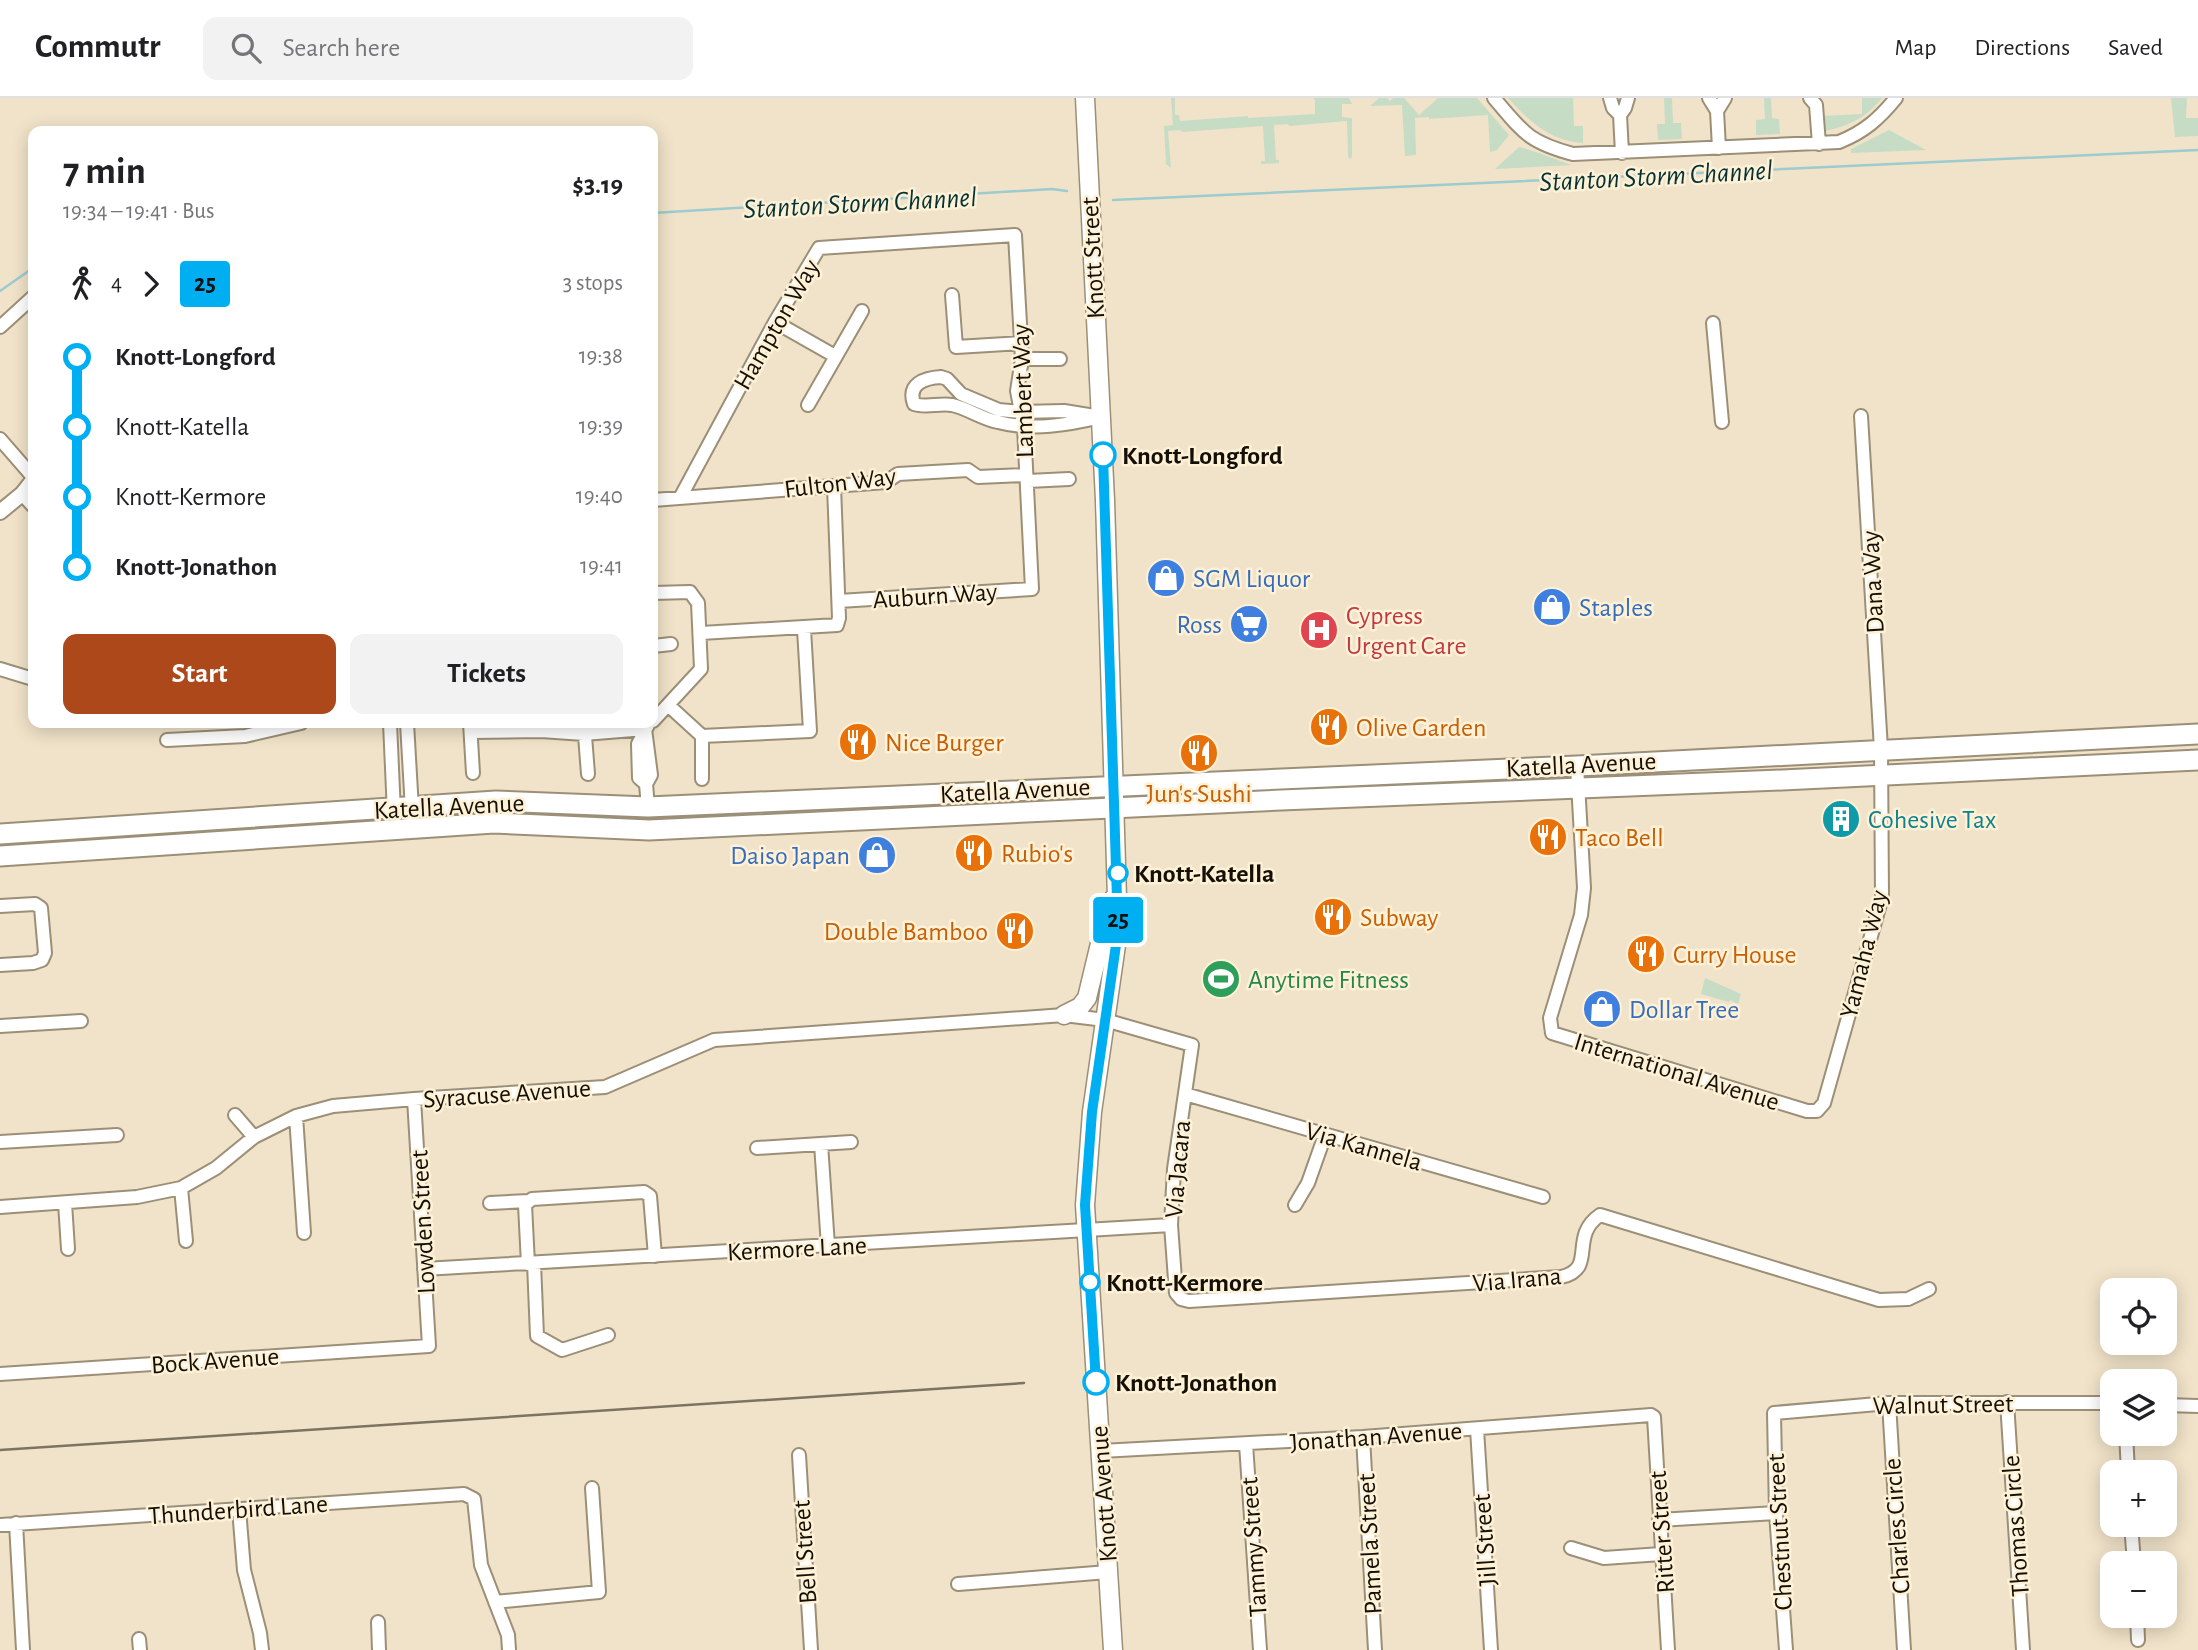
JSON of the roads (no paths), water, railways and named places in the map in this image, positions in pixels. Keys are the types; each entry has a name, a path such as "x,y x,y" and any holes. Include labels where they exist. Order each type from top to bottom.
{"main road":[{"name":"Knott Street","path":"1085,98 1101,417"},
{"name":"Knott Avenue","path":"1101,417 1118,931 1092,1112 1085,1205 1113,1650"},
{"name":"Katella Avenue","path":"0,834 532,801 606,807 648,807 1577,766 2198,734"},
{"name":"Katella Avenue","path":"0,856 404,828 519,823 649,830 2198,760"},
{"path":"784,824 786,812 846,808 871,797"},
{"path":"51,830 54,853"},
{"path":"1064,1015 1080,1007 1087,998 1104,928 1118,885"}],"street":[{"path":"1494,98 1524,134 1545,146 1573,154 1839,142 1860,133 1881,117 1896,98"},
{"path":"1610,98 1613,108 1620,115"},
{"path":"1622,153 1620,115 1628,98"},
{"path":"1709,98 1717,111 1719,148"},
{"path":"1717,111 1725,98"},
{"path":"1816,100 1819,144"},
{"name":"Hampton Way","path":"680,498 775,322 819,248 1015,236"},
{"name":"Lambert Way","path":"1015,236 1022,359 1017,391 1024,427 1032,589"},
{"path":"952,295 956,347 1021,343"},
{"path":"0,327 28,302"},
{"path":"808,405 862,311"},
{"path":"775,322 835,356"},
{"path":"1713,323 1721,422"},
{"path":"1022,359 1060,359"},
{"path":"958,400 999,410 1064,411 1101,417 1065,425 1024,427 979,417 958,400"},
{"name":"Dana Way","path":"1861,416 1881,749"},
{"path":"0,439 28,473"},
{"name":"Fulton Way","path":"658,500 886,482 898,474 968,470 978,477 1069,479"},
{"path":"0,512 28,486"},
{"path":"701,633 837,625 839,601 834,486"},
{"path":"22,494 28,501"},
{"name":"Auburn Way","path":"839,601 1032,589"},
{"path":"658,593 690,592 698,603 701,633 701,669 658,715"},
{"path":"668,705 702,736 810,731 804,628"},
{"path":"658,645 671,644"},
{"path":"0,668 28,677"},
{"path":"167,740 245,736 279,728"},
{"path":"391,728 404,828"},
{"path":"404,828 407,728"},
{"path":"471,728 473,774"},
{"path":"488,728 541,731 584,728 588,774"},
{"path":"647,728 638,744 639,778 646,784 648,807"},
{"path":"702,736 702,779"},
{"name":"Yamaha Way","path":"1818,1111 1824,1103 1882,897 1881,749"},
{"path":"1577,766 1578,788"},
{"name":"International Avenue","path":"1578,788 1584,888 1581,915 1550,1018 1552,1033 1807,1111 1818,1111"},
{"path":"0,906 35,904 41,908 46,953 42,960 33,963 0,965"},
{"name":"Syracuse Avenue","path":"0,1206 136,1197 180,1188 216,1168 254,1137 296,1116 333,1107 414,1099 605,1087 714,1040 1064,1015 1105,1020 1192,1045"},
{"path":"0,1026 81,1021"},
{"name":"Via Jacara","path":"1176,1293 1171,1225 1174,1169 1192,1045"},
{"name":"Via Kannela","path":"1185,1094 1543,1197"},
{"name":"Lowden Street","path":"414,1099 429,1346"},
{"path":"234,1115 254,1137"},
{"path":"296,1116 304,1233"},
{"path":"0,1142 117,1135"},
{"path":"1295,1205 1308,1183 1325,1135"},
{"path":"757,1148 851,1142"},
{"path":"821,1144 828,1246"},
{"path":"180,1188 186,1241"},
{"path":"608,1335 562,1350 537,1336 525,1205 532,1199 648,1193 655,1256"},
{"path":"490,1203 528,1202"},
{"path":"65,1203 68,1249"},
{"name":"Via Irana","path":"1176,1293 1181,1299 1189,1301 1561,1277 1575,1274 1580,1267 1583,1236 1590,1222 1600,1215 1879,1300 1908,1299 1929,1289"},
{"name":"Kermore Lane","path":"424,1269 1171,1225"},
{"name":"Bock Avenue","path":"0,1374 429,1346"},
{"name":"Thomas Circle","path":"2007,1402 2023,1650"},
{"name":"Walnut Street","path":"1774,1413 1889,1403 2100,1403"},
{"name":"Charles Circle","path":"1889,1403 1904,1650"},
{"path":"2177,1405 2198,1406"},
{"name":"Chestnut Street","path":"1774,1413 1776,1513 1786,1650"},
{"name":"Jonathan Avenue","path":"1101,1451 1363,1437 1651,1415"},
{"name":"Ritter Street","path":"1651,1415 1654,1418 1668,1650"},
{"name":"Jill Street","path":"1477,1429 1491,1650"},
{"name":"Pamela Street","path":"1363,1437 1375,1650"},
{"name":"Tammy Street","path":"1246,1444 1260,1650"},
{"name":"Bell Street","path":"799,1455 811,1650"},
{"path":"509,1650 508,1635 495,1602 599,1592 592,1488"},
{"name":"Thunderbird Lane","path":"0,1525 464,1494 474,1499 481,1565 495,1602"},
{"path":"239,1509 244,1570 262,1650"},
{"path":"1660,1520 1776,1513"},
{"path":"16,1523 23,1650"},
{"path":"1571,1548 1604,1558 1661,1555"},
{"path":"958,1584 1108,1572"},
{"path":"378,1622 379,1650"},
{"path":"2138,1628 2138,1640"}],"waterway":[{"name":"Stanton Storm Channel","path":"1113,200 2198,150"},
{"name":"Stanton Storm Channel","path":"658,213 1052,189 1067,191"},
{"name":"Stanton Storm Channel","path":"0,291 28,271"}],"railway":[{"path":"0,1450 1024,1383"}],"place":[{"name":"Knott-Longford","path":"1103,455"},
{"name":"SGM Liquor","path":"1166,578"},
{"name":"Staples","path":"1552,607"},
{"name":"Ross","path":"1249,624"},
{"name":"Cypress Urgent Care","path":"1319,630"},
{"name":"Olive Garden","path":"1329,727"},
{"name":"Nice Burger","path":"858,742"},
{"name":"Jun's Sushi","path":"1199,753"},
{"name":"Cohesive Tax","path":"1841,819"},
{"name":"Taco Bell","path":"1548,837"},
{"name":"Rubio's","path":"974,853"},
{"name":"Daiso Japan","path":"877,855"},
{"name":"Knott-Katella","path":"1118,873"},
{"name":"Subway","path":"1333,917"},
{"name":"Double Bamboo","path":"1015,931"},
{"name":"Curry House","path":"1646,954"},
{"name":"Anytime Fitness","path":"1221,979"},
{"name":"Dollar Tree","path":"1602,1009"},
{"name":"Knott-Kermore","path":"1090,1282"},
{"name":"Knott-Jonathon","path":"1096,1382"}]}
